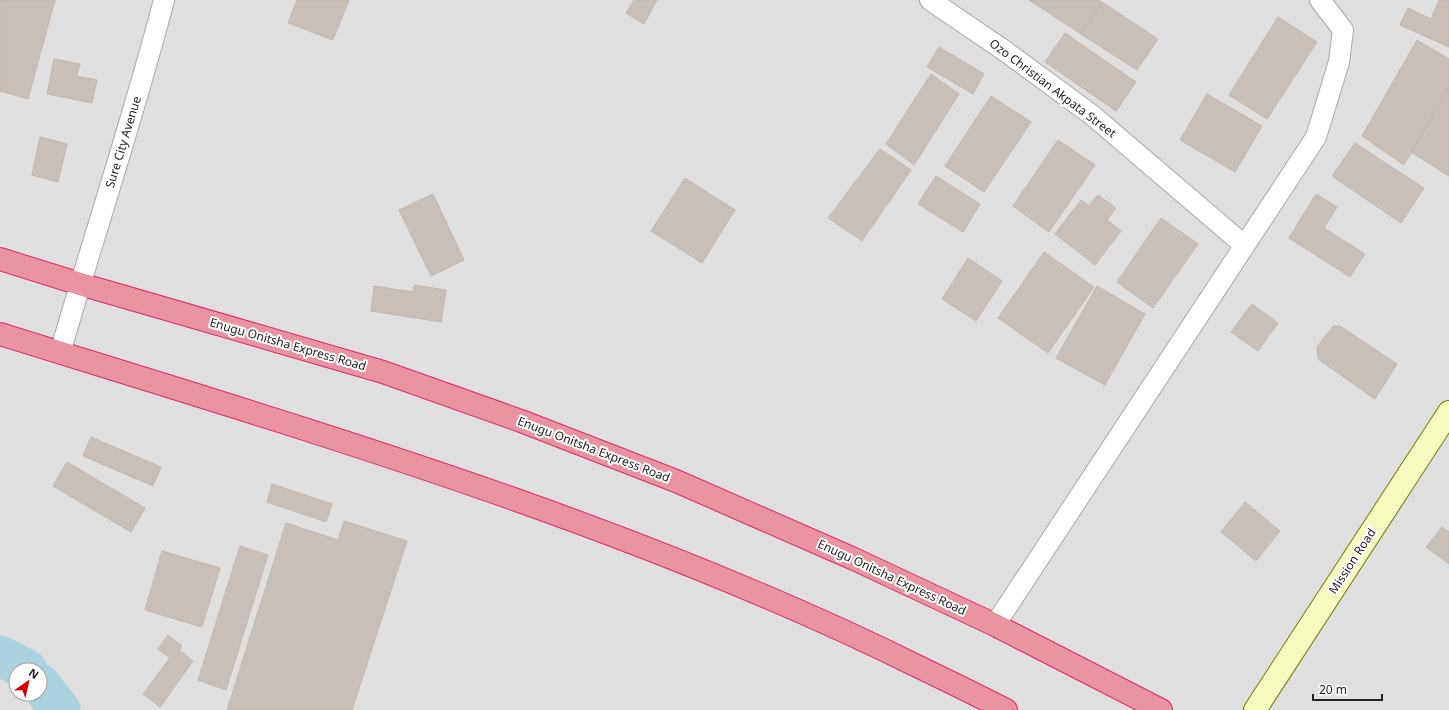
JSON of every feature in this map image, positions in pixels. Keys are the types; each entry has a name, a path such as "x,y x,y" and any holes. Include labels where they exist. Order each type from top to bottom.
{"highway":[{"name":"Enugu Onitsha Express Road","path":"0,259 80,284 384,372 521,421 676,481 996,625 1161,710"},
{"path":"0,334 312,431 619,537 744,586 867,641 1006,710"}],"street":[{"name":"Sure City Avenue","path":"60,353 147,65 164,0"},
{"name":"Ozo Christian Akpata Street","path":"930,0 1005,51 1092,115 1244,245"},
{"path":"996,625 1316,137 1339,62 1343,30 1320,0"},
{"name":"Mission Road","path":"1255,710 1449,412"}],"shaded area":[{"path":"0,0 1449,0 1449,710 0,710"}],"building":[{"path":"0,0 55,0 28,99 0,91"},
{"path":"297,0 349,0 333,40 288,23"},
{"path":"634,0 657,0 644,24 626,13"},
{"path":"1029,0 1098,0 1102,2 1081,34"},
{"path":"1439,0 1449,0 1449,47 1400,25 1408,8 1431,19"},
{"path":"1102,2 1158,39 1137,70 1081,34"},
{"path":"1278,17 1317,42 1267,119 1229,95"},
{"path":"1065,33 1136,82 1116,111 1045,62"},
{"path":"1417,40 1449,59 1449,87 1404,165 1362,136"},
{"path":"939,47 984,74 973,94 927,67"},
{"path":"54,59 80,64 77,76 97,80 92,103 47,94"},
{"path":"931,74 959,94 914,165 886,144"},
{"path":"1449,87 1449,176 1411,152"},
{"path":"1207,94 1262,126 1235,172 1180,140"},
{"path":"991,96 1031,122 984,192 945,166"},
{"path":"40,137 67,144 58,182 32,175"},
{"path":"1058,140 1095,165 1049,232 1013,206"},
{"path":"1355,143 1424,188 1401,223 1332,176"},
{"path":"880,149 911,170 862,241 828,218"},
{"path":"936,176 980,204 963,232 918,204"},
{"path":"685,178 735,210 702,263 651,231"},
{"path":"433,194 464,260 431,276 399,210"},
{"path":"1316,194 1337,207 1324,228 1365,254 1350,277 1289,238"},
{"path":"1098,195 1116,208 1107,220 1121,231 1095,265 1055,234 1081,200 1089,206"},
{"path":"1161,218 1198,244 1153,308 1117,282"},
{"path":"1044,252 1094,287 1048,353 998,318"},
{"path":"968,258 1002,281 976,321 942,299"},
{"path":"414,285 446,290 441,322 371,311 374,286 413,292"},
{"path":"1097,286 1145,314 1105,385 1056,358"},
{"path":"1252,304 1278,323 1258,351 1231,332"},
{"path":"1333,326 1340,326 1397,364 1375,399 1318,359 1317,347"},
{"path":"91,437 161,467 153,486 83,456"},
{"path":"67,462 145,508 131,532 53,486"},
{"path":"272,484 332,504 326,522 267,502"},
{"path":"1245,502 1280,531 1256,561 1221,532"},
{"path":"344,521 407,541 352,710 227,710 286,523 338,540"},
{"path":"1442,527 1449,532 1449,564 1426,547"},
{"path":"240,546 268,555 226,690 198,680"},
{"path":"162,551 220,568 202,627 145,610"},
{"path":"168,635 182,646 179,650 193,661 160,707 143,694 170,658 158,649"}],"waterway":[{"path":"0,656 12,662"},
{"path":"48,694 60,710"}]}
